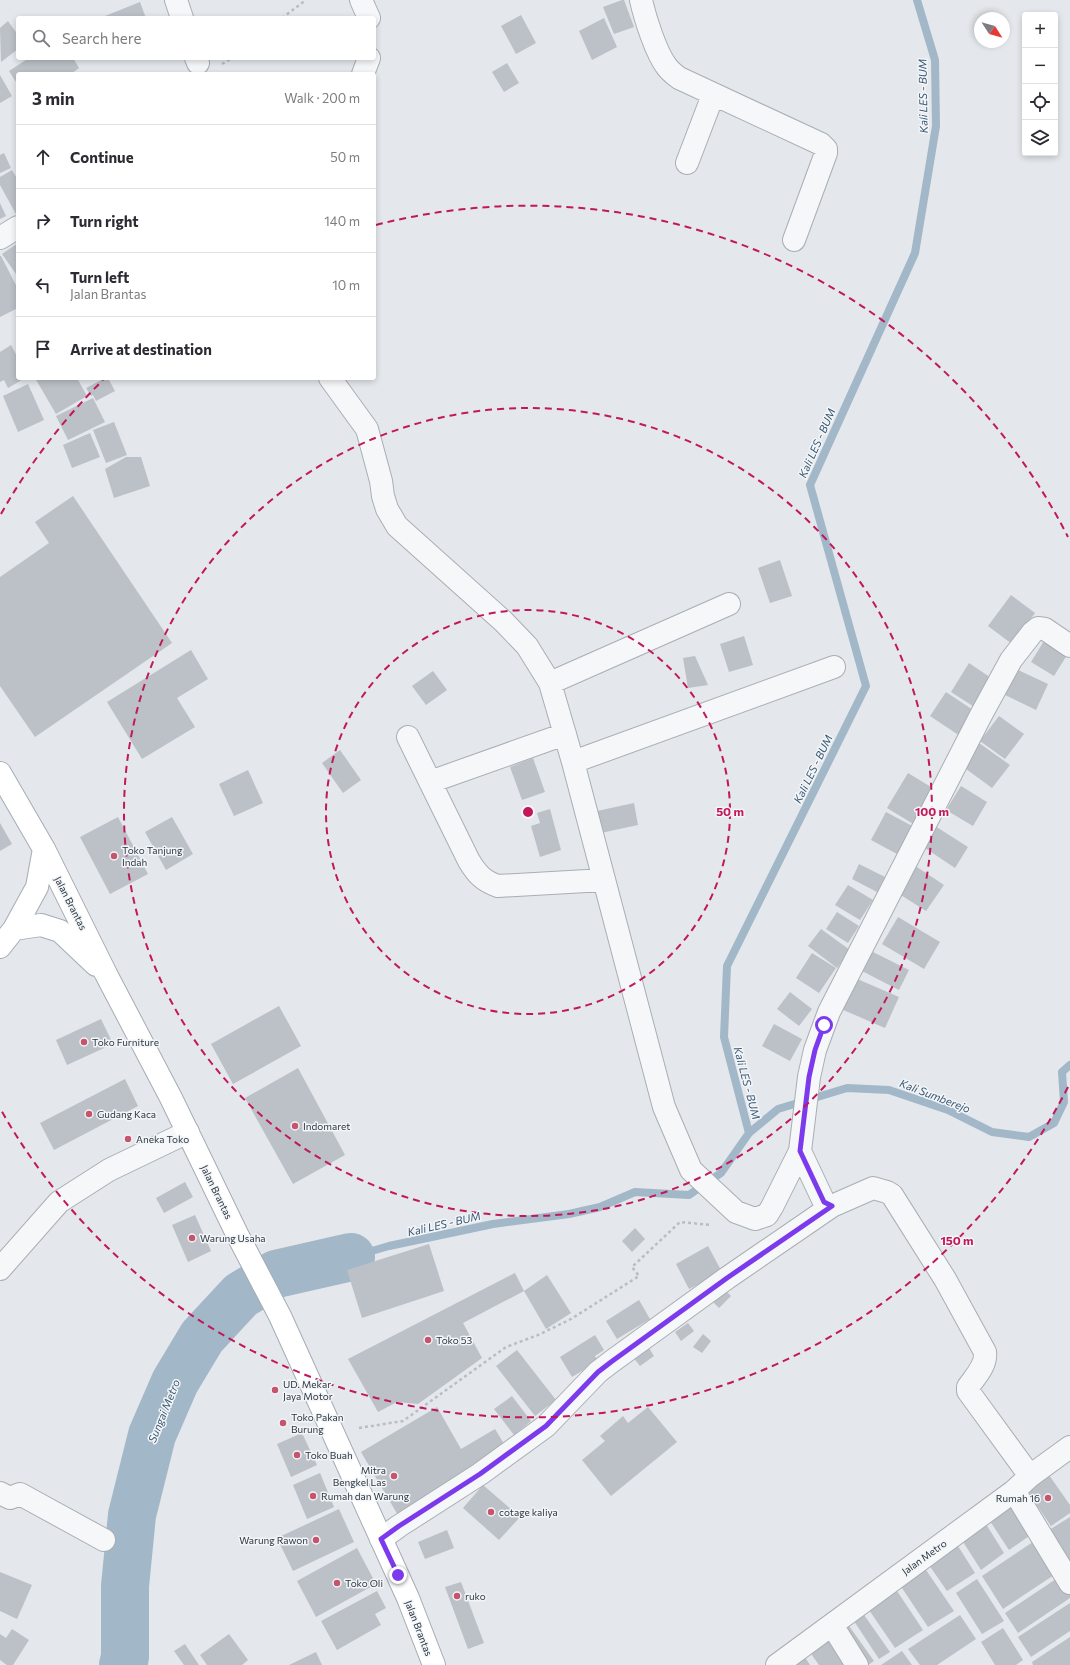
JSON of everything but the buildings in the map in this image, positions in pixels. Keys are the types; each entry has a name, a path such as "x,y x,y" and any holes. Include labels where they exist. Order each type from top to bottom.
{"main road":[{"name":"Jalan Brantas","path":"0,773 44,849 106,974 188,1132 237,1234 280,1316 408,1598 434,1665"},
{"path":"0,948 14,928 37,887 44,849"},
{"path":"14,928 42,925 60,931 106,974"}],"street":[{"path":"176,0 181,16"},
{"path":"361,0 368,16"},
{"path":"641,0 643,11 661,58 668,69 684,81 821,144 826,149 826,153 794,240"},
{"path":"364,72 368,60"},
{"path":"688,163 713,95"},
{"path":"0,238 16,228"},
{"path":"331,380 367,429 387,509 397,526 503,621 527,646 550,682 566,734 664,1107 691,1170 736,1212 755,1219 767,1215 800,1151 809,1082 815,1050 829,1012 1011,660 1032,633 1038,628 1045,628 1070,646"},
{"path":"550,682 729,604"},
{"path":"573,762 834,667"},
{"path":"430,782 566,734"},
{"path":"408,737 469,861 477,874 487,882 498,886 604,880"},
{"path":"0,1269 59,1202 109,1170 188,1132"},
{"path":"800,1151 824,1202 832,1206"},
{"path":"381,1539 480,1474 546,1426 598,1372 727,1278 832,1206 873,1188 892,1195 945,1279 985,1352 986,1358 968,1387 968,1392 1030,1476"},
{"name":"Jalan Metro","path":"777,1665 1014,1491 1030,1476 1070,1447"},
{"path":"1014,1491 1070,1583"},
{"path":"0,1492 10,1498 20,1494 104,1540"},
{"path":"832,1625 857,1665"}],"path":[{"path":"285,16 306,0"},
{"path":"333,1433 403,1421 506,1347 538,1335 570,1320 639,1276 632,1267 680,1222 723,1226 736,1212"}],"waterway":[{"name":"Kali LES - BUM","path":"749,1133 724,1037 727,966 866,686 810,485 915,253 936,126 935,60 917,0"},
{"name":"Kali LES - BUM","path":"351,1257 389,1246 493,1224 569,1214 600,1207 635,1192 689,1195 721,1173 749,1133 778,1109 847,1088 889,1090 948,1110 992,1132 1029,1137 1054,1123 1064,1102 1062,1072 1070,1065"},
{"name":"Sungai Metro","path":"123,1665 125,1657 125,1586 132,1515 152,1435 175,1382 202,1337 241,1295 276,1274 351,1257"}],"place":[{"name":"Toko Tanjung Indah","path":"114,856"},
{"name":"Toko Furniture","path":"84,1042"},
{"name":"Gudang Kaca","path":"89,1114"},
{"name":"Indomaret","path":"295,1126"},
{"name":"Aneka Toko","path":"128,1139"},
{"name":"Warung Usaha","path":"192,1238"},
{"name":"Toko 53","path":"428,1340"},
{"name":"UD. Mekar Jaya Motor","path":"275,1390"},
{"name":"Toko Pakan Burung","path":"283,1423"},
{"name":"Toko Buah","path":"297,1455"},
{"name":"Mitra Bengkel Las","path":"394,1476"},
{"name":"Rumah dan Warung","path":"313,1496"},
{"name":"Rumah 16","path":"1048,1498"},
{"name":"cotage kaliya","path":"491,1512"},
{"name":"Warung Rawon","path":"316,1540"},
{"name":"Toko Oli","path":"337,1583"},
{"name":"ruko","path":"457,1596"}],"route":[{"path":"398,1575 381,1539 480,1474 546,1426 598,1372 611,1362 727,1278 832,1206 824,1202 800,1151 809,1077 815,1050 824,1025"}],"water label":[{"name":"Kali Sumberejo","path":"935,1096"}]}
